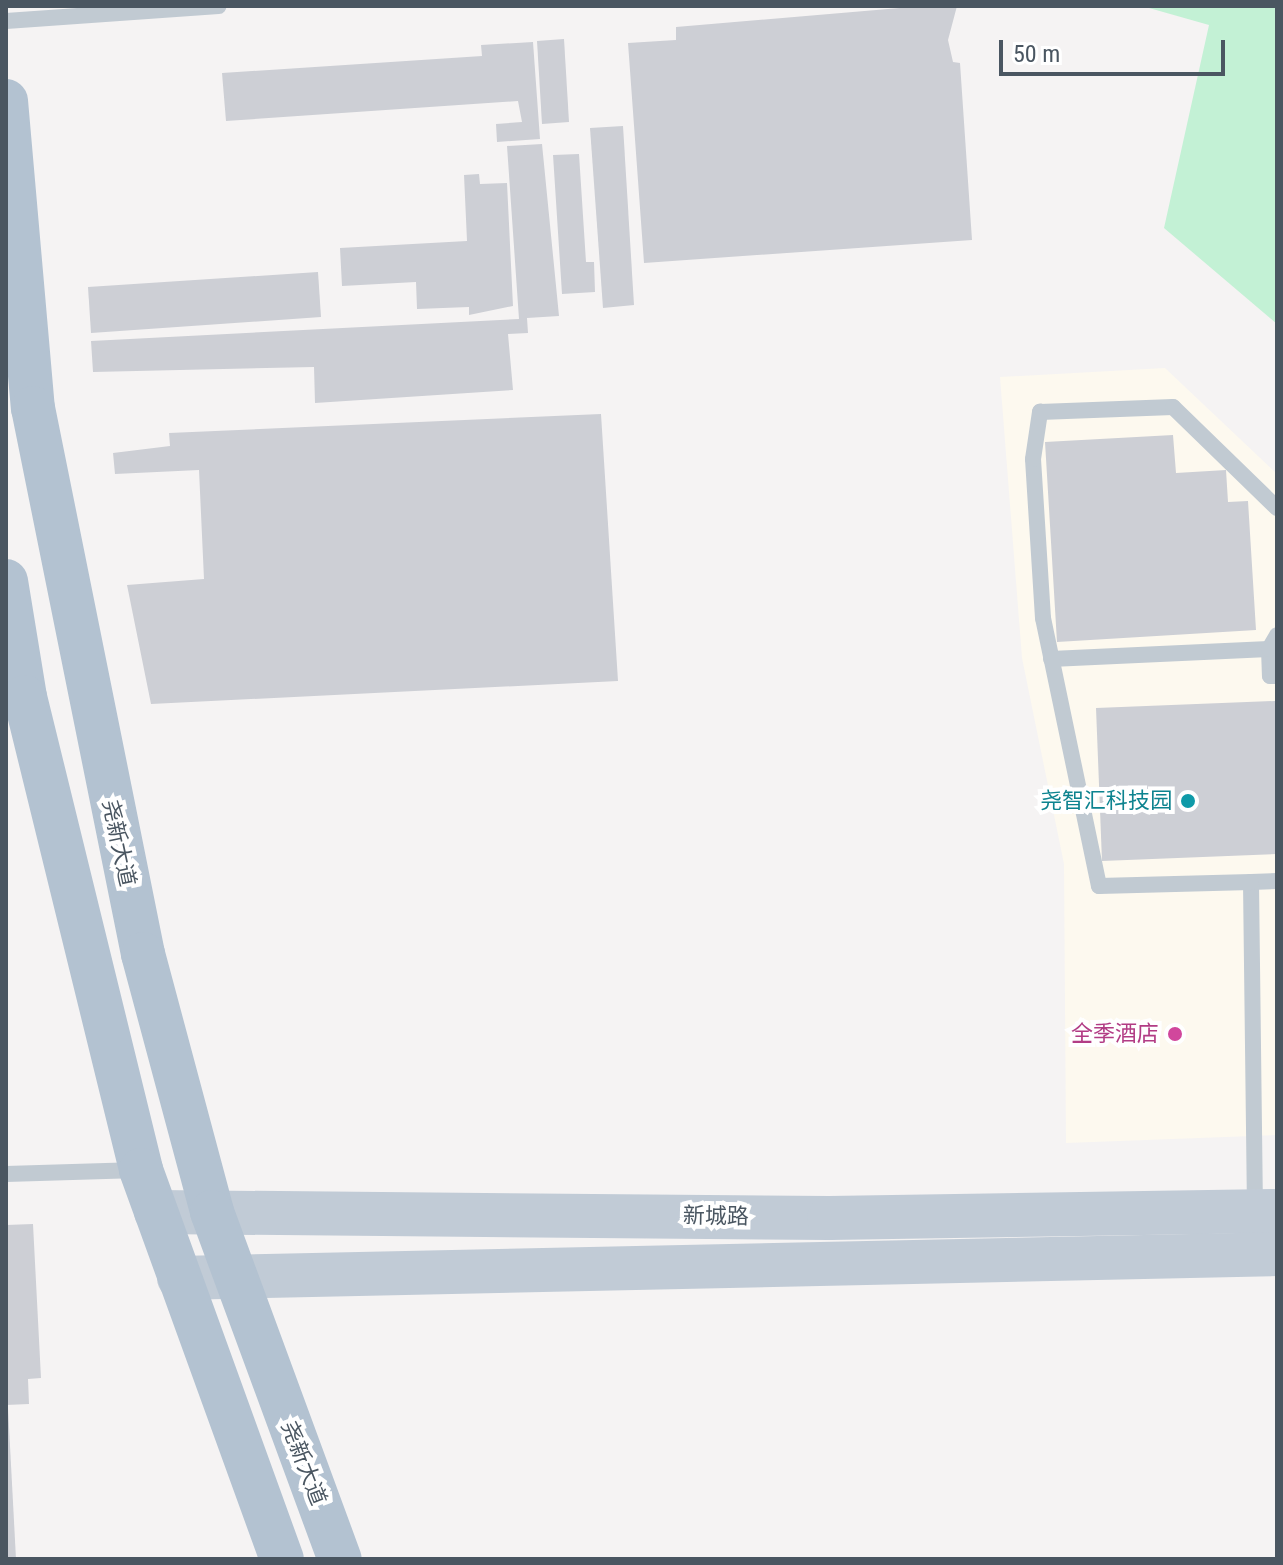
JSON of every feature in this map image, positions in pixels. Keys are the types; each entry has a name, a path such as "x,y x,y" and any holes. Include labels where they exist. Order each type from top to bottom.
{"main road":[{"name":"尧新大道","path":"6,101 33,408 81,668 143,954 212,1212 340,1559"},
{"path":"6,581 25,697 141,1170 282,1559"},
{"name":"新城路","path":"156,1212 829,1218 1266,1211"},
{"path":"179,1278 1277,1254"}],"lane":[{"path":"6,21 218,6"},
{"path":"1277,508 1173,407 1040,412 1035,513 1051,659 1099,886 1277,881"},
{"path":"1051,659 1273,642 1270,676 1277,676"},
{"path":"1251,882 1266,1211"},
{"path":"6,1174 141,1170"}],"shaded area":[{"name":"尧智汇科技园","path":"1165,368 1277,474 1277,1135 1066,1143 1064,864 1022,658 1000,377"}],"green space":[{"path":"1142,6 1277,6 1277,324 1164,228 1209,25"}],"building":[{"path":"923,6 957,6 948,40 953,62 960,63 972,240 644,263 628,43 676,40 676,27"},
{"path":"564,39 569,122 542,124 537,41"},
{"path":"533,42 540,139 497,142 496,124 522,122 518,101 226,121 222,73 482,56 481,45"},
{"path":"623,126 634,305 603,308 590,128"},
{"path":"542,144 559,316 527,318 528,333 508,334 513,390 315,403 314,367 93,372 91,341 519,319 507,146"},
{"path":"579,154 586,262 594,262 595,292 562,294 553,155"},
{"path":"479,174 480,184 507,183 513,306 469,315 469,307 417,309 416,282 342,286 340,248 467,241 464,175"},
{"path":"318,272 321,317 91,333 88,287"},
{"path":"601,414 618,681 151,704 127,585 204,579 199,470 115,474 113,453 170,446 169,433"},
{"path":"1173,435 1176,473 1226,470 1228,502 1248,501 1256,630 1057,642 1045,442"},
{"name":"尧智汇科技园","path":"1275,701 1277,854 1102,861 1096,708"},
{"path":"33,1224 41,1378 28,1379 29,1404 6,1405 6,1225"},
{"path":"8,1408 16,1559 6,1559"}],"place":[{"name":"尧智汇科技园","path":"1188,801"},
{"name":"全季酒店","path":"1175,1034"}]}
